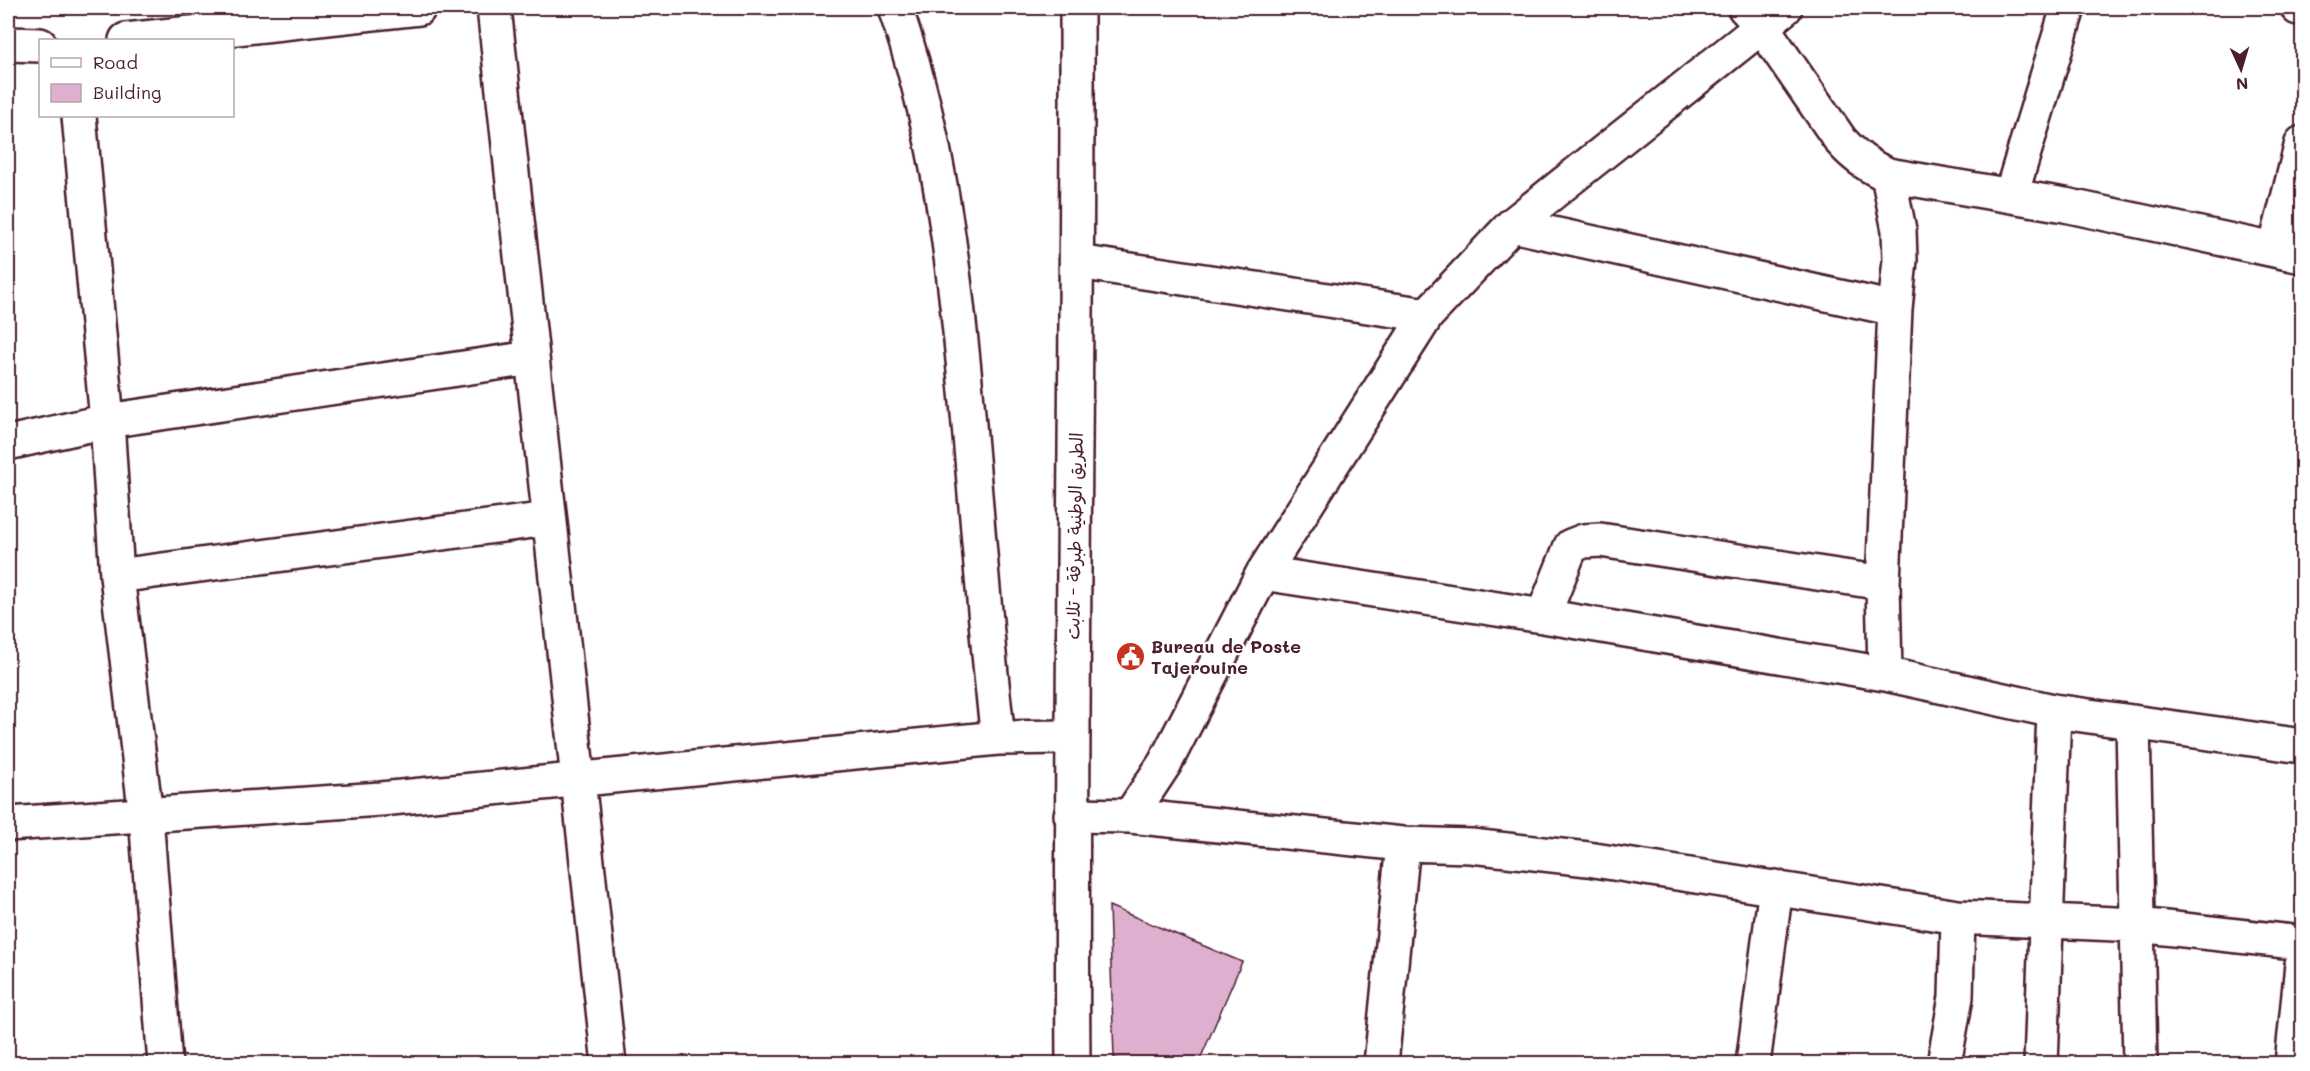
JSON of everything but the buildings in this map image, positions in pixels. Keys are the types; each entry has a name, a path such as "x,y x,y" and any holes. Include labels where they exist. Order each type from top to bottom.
{"street":[{"path":"129,39 175,21 419,8"},
{"path":"494,8 609,1064"},
{"path":"895,8 931,133 948,223 970,426 987,645 998,738"},
{"name":"الطريق الوطنية طبرقة - تلابت","path":"1073,1064 1071,737 1078,262 1077,8"},
{"path":"2011,195 2068,8"},
{"path":"1130,816 1165,763 1263,573 1427,315 1512,225 1764,14 1841,141 1864,163 1888,175 2011,195 2289,253 2302,143"},
{"path":"8,44 39,45"},
{"path":"79,117 108,421 117,576 146,816 165,1064"},
{"path":"1885,674 1883,583 1895,309 1900,260 1899,230 1888,175"},
{"path":"1512,225 1895,309"},
{"path":"1078,262 1427,315"},
{"path":"8,443 108,421 531,358"},
{"path":"117,576 548,519"},
{"path":"1543,616 1571,546 1584,541 1600,540 1883,583"},
{"path":"1263,573 1543,616 1885,674 2054,711 2302,746"},
{"path":"2041,1064 2054,711"},
{"path":"2133,723 2140,1064"},
{"path":"8,824 381,799 577,777 998,738 1071,737"},
{"path":"1071,815 1130,816 1403,844 1471,846 1588,859 1958,917 2138,925 2302,943"},
{"path":"1381,1064 1403,844"},
{"path":"1753,1064 1776,887"},
{"path":"1944,1064 1956,997 1958,917"},
{"path":"2292,1064 2302,964"}],"place":[{"name":"Bureau de Poste Tajerouine","path":"1130,656"}]}
